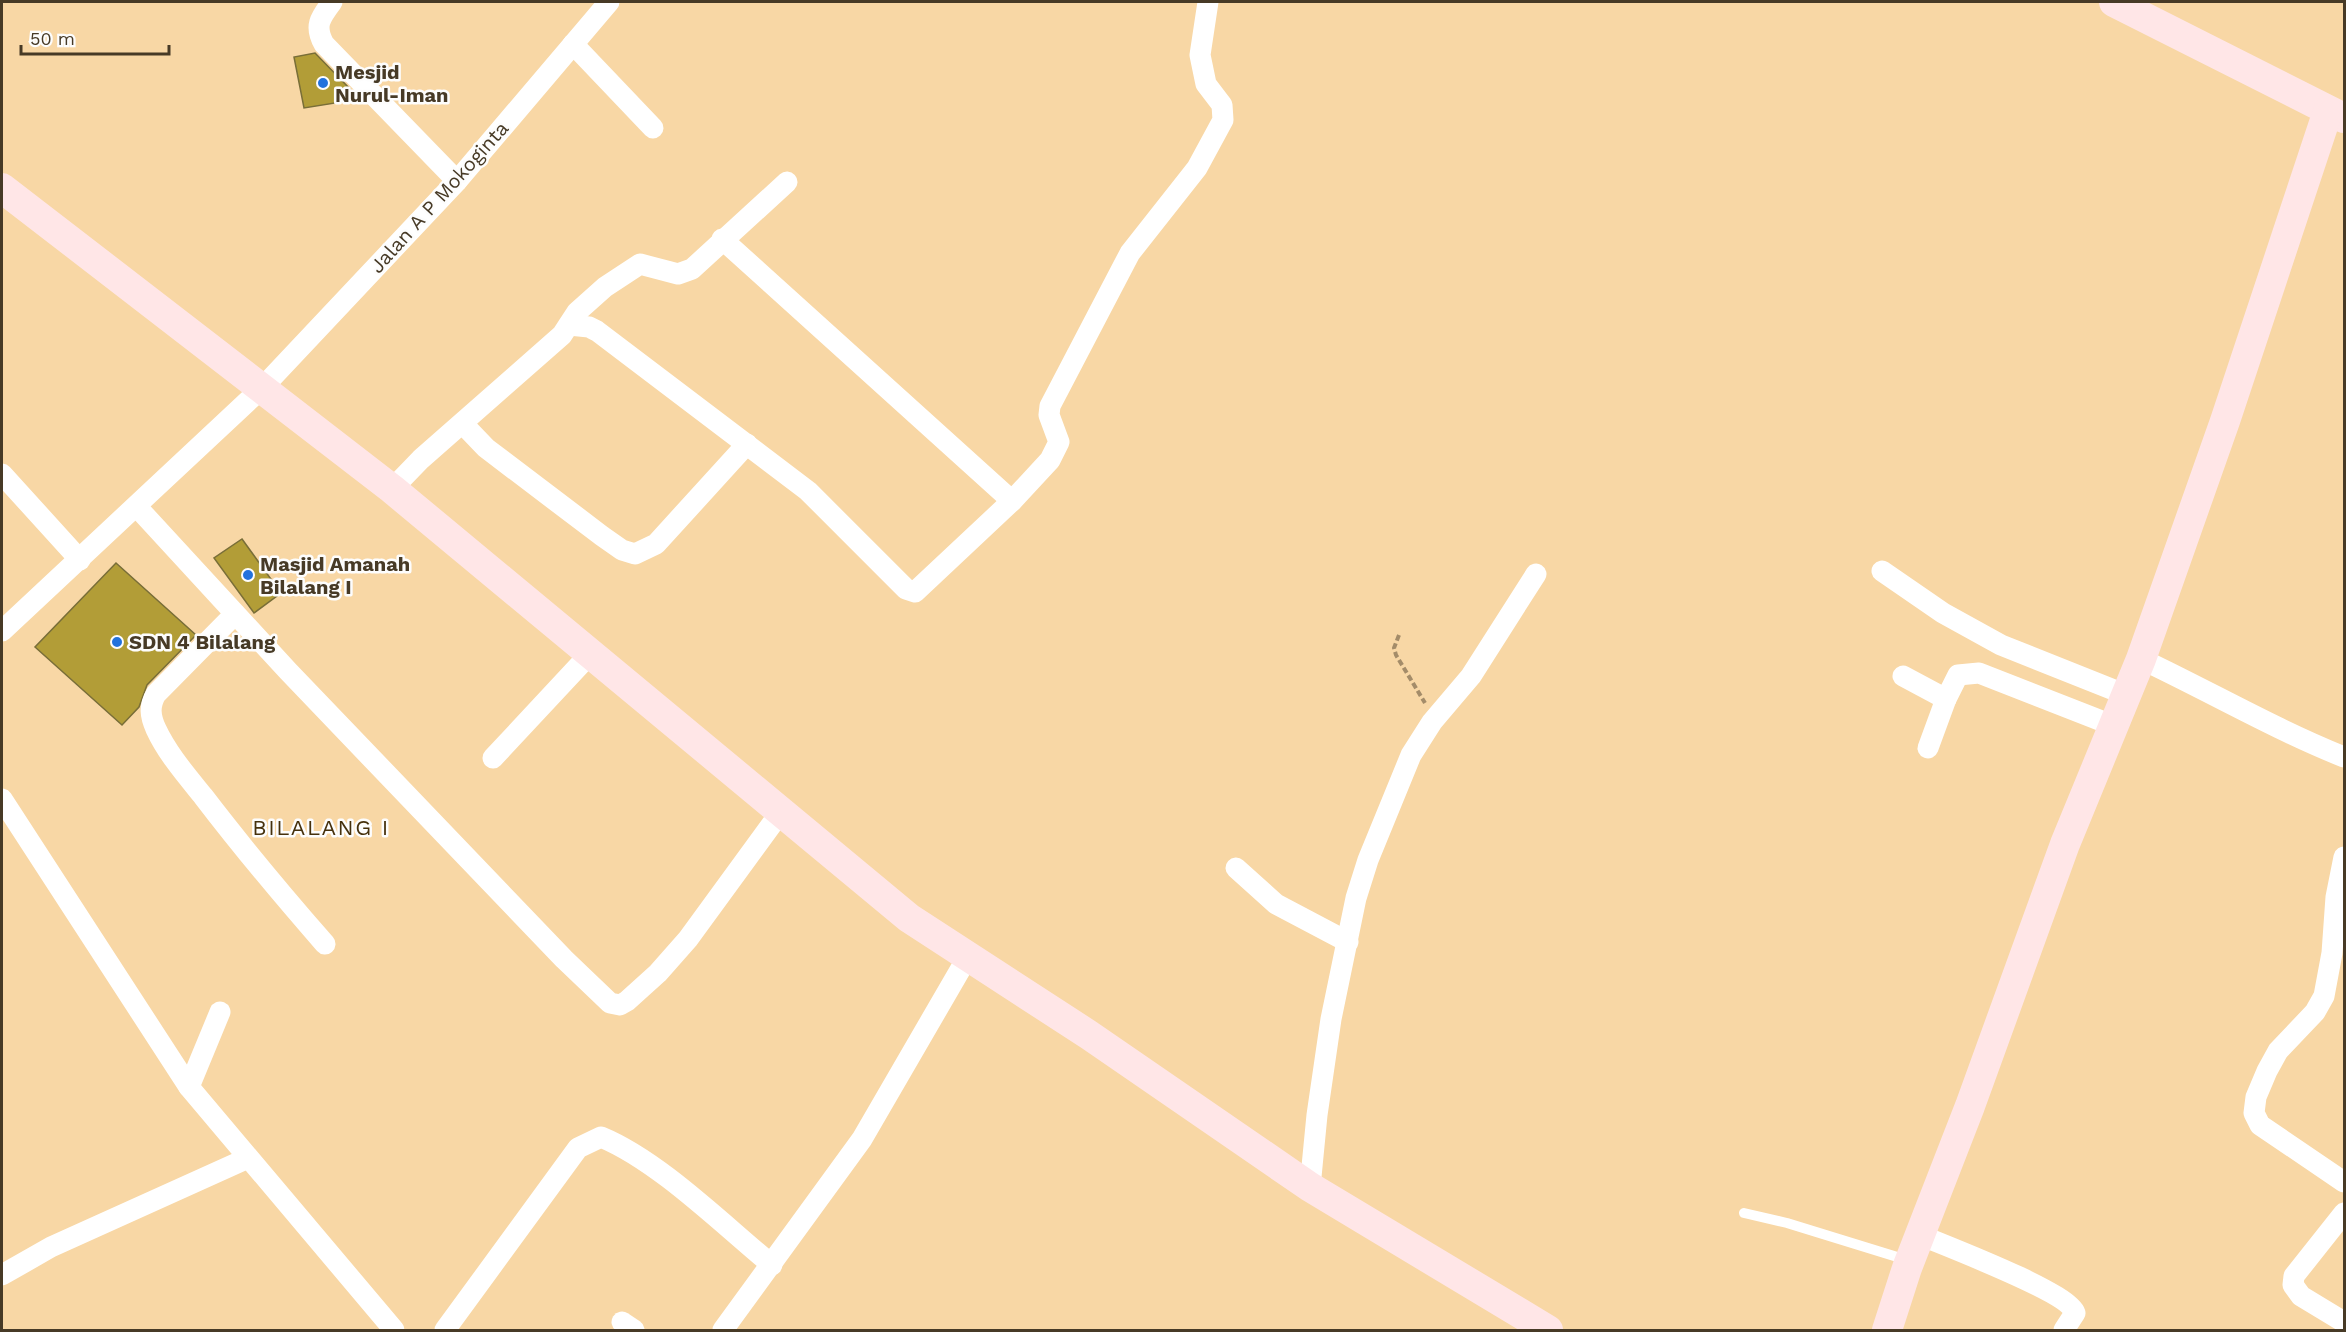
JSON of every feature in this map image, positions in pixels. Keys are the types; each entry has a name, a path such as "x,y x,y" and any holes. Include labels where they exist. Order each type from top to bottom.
{"street":[{"path":"332,2 318,22 318,32 324,44 457,181"},
{"name":"Jalan A P Mokoginta","path":"2,632 263,387 457,181 609,2"},
{"path":"569,325 589,327 597,331 747,444 813,495 906,589 915,592 1012,501 1055,451 1059,441 1049,415 1050,406 1130,253 1197,168 1223,120 1222,105 1206,84 1200,55 1208,2"},
{"path":"1887,1330 1915,1248 2112,725 2141,659 2336,115 2114,2"},
{"path":"573,44 653,128"},
{"path":"392,489 421,459 562,335 577,312 634,268 645,265 678,274 692,268 787,182"},
{"path":"2,188 263,387 392,489 909,918 967,958 1089,1035 1310,1187 1548,1330"},
{"path":"723,239 1012,501"},
{"path":"463,424 486,448 602,536 622,550 635,554 656,544 747,444"},
{"path":"2,474 80,560"},
{"path":"136,507 235,614 564,958 613,1004 620,1005 639,992 673,956 780,813"},
{"path":"1882,571 1943,613 2001,645 2124,694"},
{"path":"1310,1187 1326,1051 1356,898 1368,860 1411,755 1432,722 1471,676 1536,574"},
{"path":"235,614 156,694 150,706 151,715 155,728 172,756 250,857 325,944"},
{"path":"493,758 590,654"},
{"path":"2141,659 2217,695 2261,720 2344,757"},
{"path":"1928,748 1946,699 1958,675 1979,673 2112,725"},
{"path":"1903,676 1946,699"},
{"path":"2,799 189,1087 246,1159 394,1330"},
{"path":"2344,856 2336,897 2332,953 2324,996 2315,1012 2278,1051 2256,1097 2254,1113 2260,1125 2344,1182"},
{"path":"1236,868 1276,904 1348,942"},
{"path":"723,1330 862,1139 967,958"},
{"path":"189,1087 220,1012"},
{"path":"445,1330 578,1148 601,1137 623,1147 650,1166 772,1265"},
{"path":"2,1275 51,1247 246,1159"},
{"path":"2344,1213 2294,1276 2293,1285 2301,1296 2344,1322"},
{"path":"1915,1248 2040,1286 2072,1307 2075,1313 2064,1330"}],"lane":[{"path":"1744,1213 1915,1248"}],"path":[{"path":"1399,635 1394,648 1396,655 1413,682 1432,722"}],"building":[{"name":"Mesjid Nurul-Iman","path":"315,53 350,89 354,100 304,108 294,57"},
{"name":"Masjid Amanah Bilalang I","path":"242,539 281,593 254,613 214,558"},
{"name":"SDN 4 Bilalang","path":"116,563 196,635 147,685 139,707 122,725 35,647"}],"place":[{"name":"Mesjid Nurul-Iman","path":"323,83"},
{"name":"Masjid Amanah Bilalang I","path":"248,575"},
{"name":"SDN 4 Bilalang","path":"117,642"}],"district":[{"name":"BILALANG I","path":"321,827"}]}
